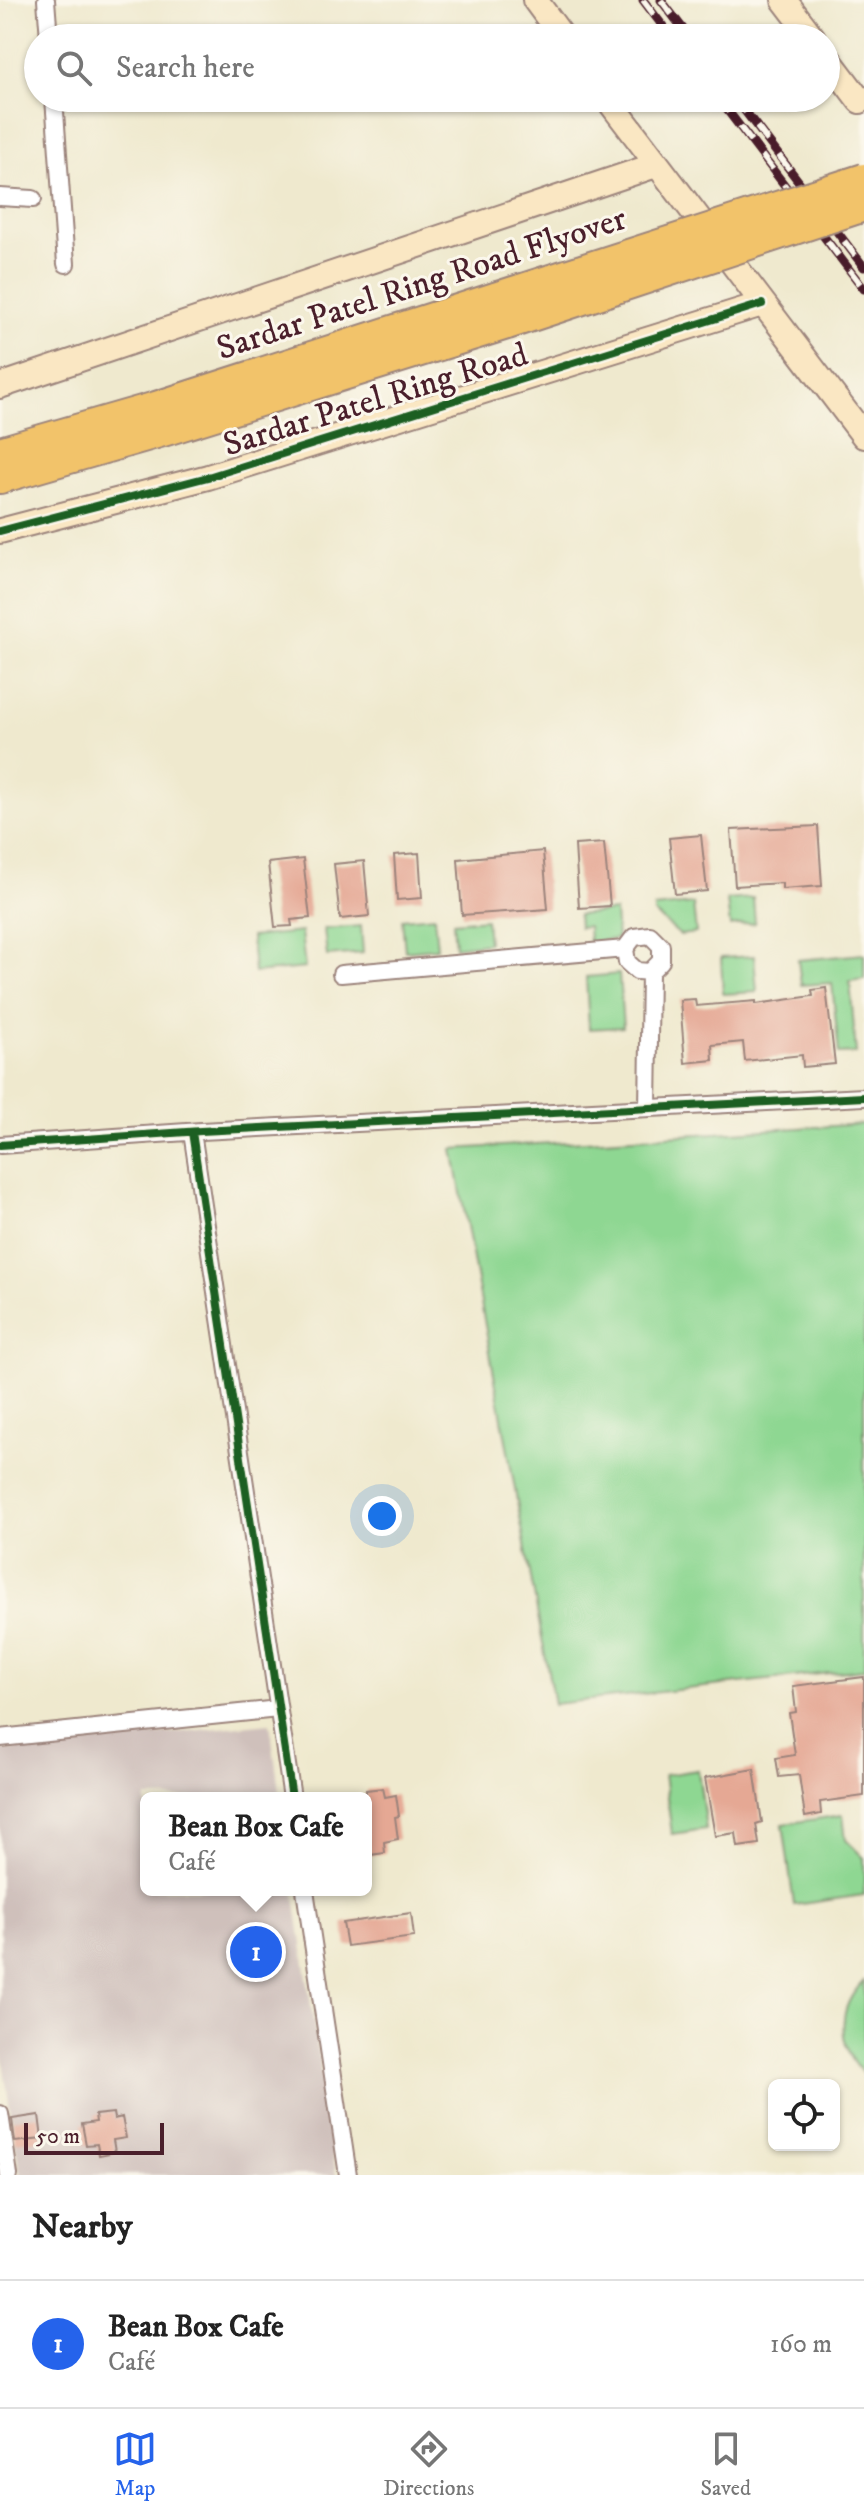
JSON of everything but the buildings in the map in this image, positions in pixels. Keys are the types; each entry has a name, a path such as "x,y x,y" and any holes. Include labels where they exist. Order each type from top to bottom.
{"highway":[{"name":"Sardar Patel Ring Road Flyover","path":"0,452 156,407 864,179"},
{"name":"Sardar Patel Ring Road Flyover","path":"0,478 492,329 864,206"}],"street":[{"path":"46,0 48,24"},
{"path":"535,0 553,24"},
{"path":"784,0 802,24"},
{"path":"840,73 862,100"},
{"path":"55,112 66,264"},
{"path":"617,112 864,436"},
{"path":"0,386 656,165"},
{"path":"0,197 33,199"},
{"name":"Sardar Patel Ring Road","path":"0,531 208,477 762,304"},
{"path":"648,1108 650,972 661,961 661,946 650,935 634,937 625,949 627,962 637,971 650,972"},
{"path":"341,974 625,949"},
{"path":"0,1145 864,1097"},
{"path":"192,1132 291,1792"},
{"path":"0,1738 278,1709"},
{"path":"306,1896 348,2175"},
{"path":"0,2114 9,2175"}],"shaded area":[{"path":"270,1723 279,1792 140,1792 140,1896 295,1896 336,2175 20,2175 0,2042 0,1750"}],"green space":[{"path":"753,898 755,923 730,926 727,900"},
{"path":"693,904 696,933 680,935 654,913 654,908"},
{"path":"615,911 617,939 589,942 588,926 579,927 578,915"},
{"path":"434,916 437,948 405,951 402,919"},
{"path":"486,919 488,943 455,947 453,922"},
{"path":"361,926 363,953 327,956 324,929"},
{"path":"301,932 305,968 254,973 251,937"},
{"path":"864,954 864,979 850,981 856,1053 839,1054 832,983 801,985 798,960"},
{"path":"754,956 757,992 723,994 721,958"},
{"path":"619,974 623,1027 589,1029 586,977"},
{"path":"864,1124 864,1669 554,1704 453,1149"},
{"path":"698,1770 706,1829 672,1834 664,1775"},
{"path":"843,1815 846,1840 864,1858 864,1895 794,1905 783,1824"},
{"path":"864,1981 864,2074 849,2052 843,2028 848,2003"}],"railway":[{"path":"643,0 661,24"},
{"path":"661,0 679,24"},
{"path":"729,112 864,289"},
{"path":"746,112 864,267"}],"cycle path":[{"path":"0,531 208,477 762,304"},
{"path":"0,1145 201,1131 864,1097"},
{"path":"192,1132 291,1792"}],"place":[{"name":"Bean Box Cafe","path":"256,1952"}]}
